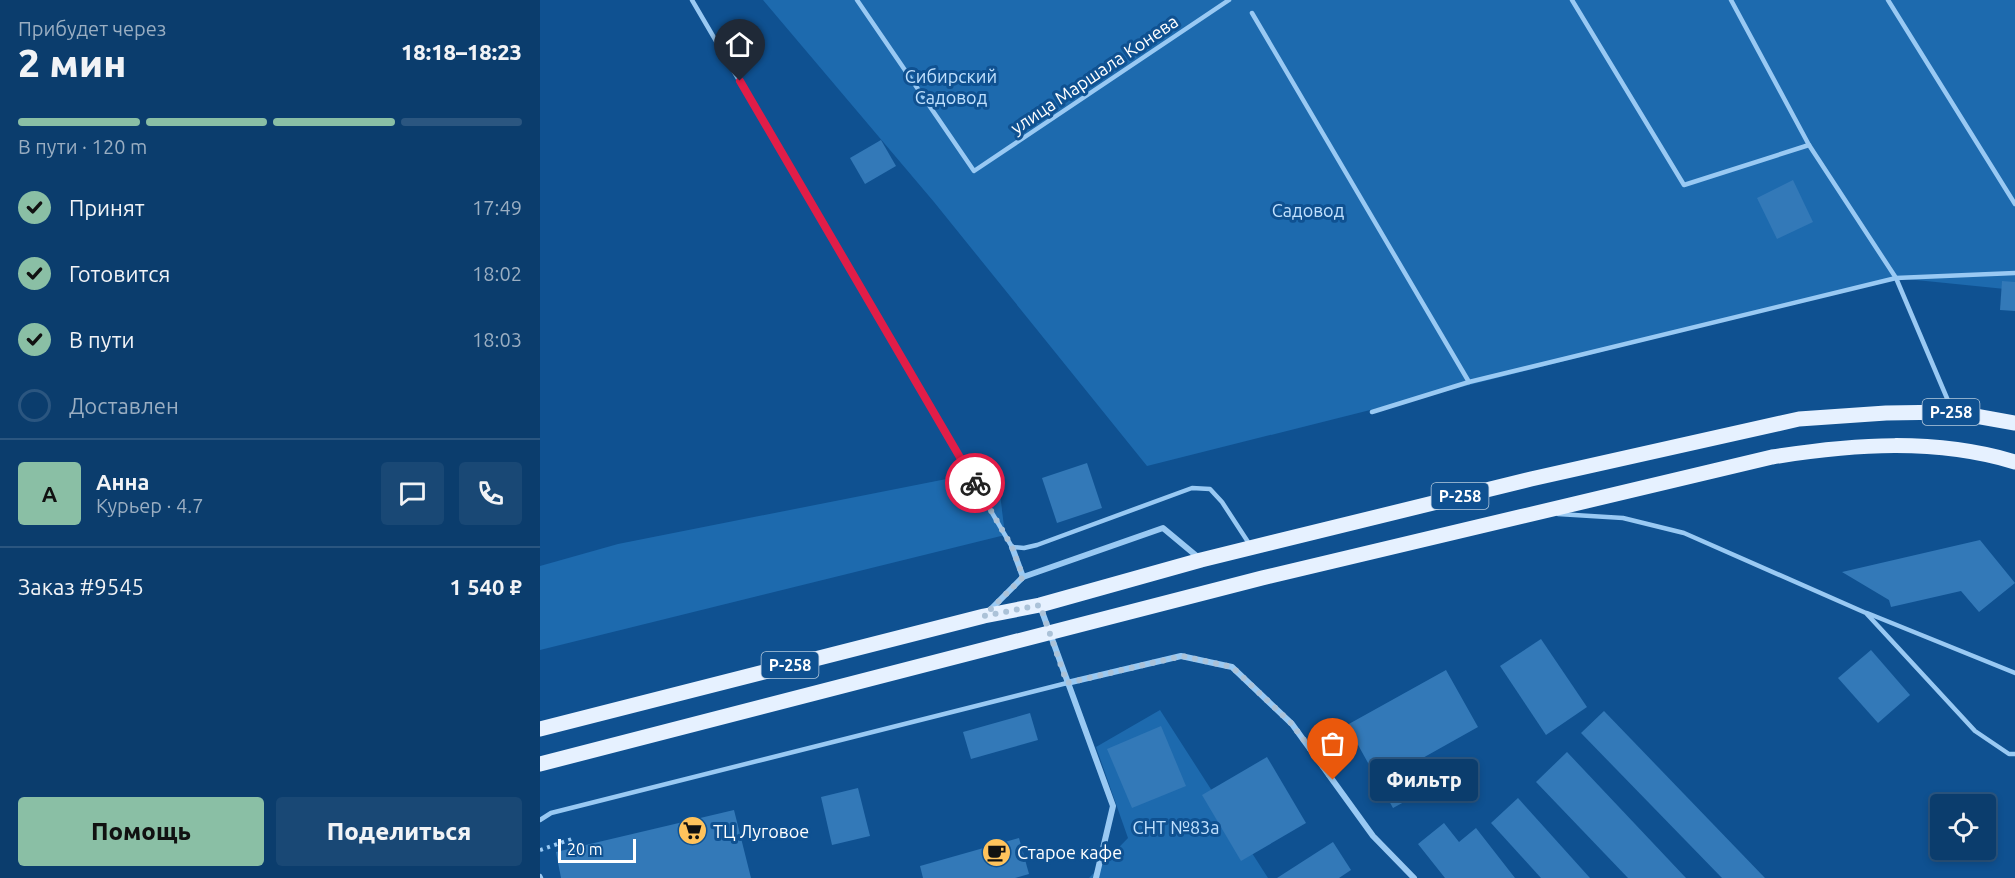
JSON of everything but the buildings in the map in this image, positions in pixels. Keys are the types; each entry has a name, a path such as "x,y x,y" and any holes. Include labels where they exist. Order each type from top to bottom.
{"main road":[{"name":"Р-258","path":"540,729 984,616 1040,605 1251,547 1645,452 1799,419 1886,413 1953,412 2015,423"},
{"path":"540,764 1262,578 1531,512 1772,457 1836,447 1927,444 2015,462"}],"street":[{"path":"984,616 1023,577 1163,528 1201,560"},
{"path":"1012,547 1023,577"},
{"path":"1040,605 1113,806 1096,878"},
{"path":"1067,683 1182,656 1232,667 1292,724 1373,836 1414,878"}],"lane":[{"path":"692,0 1012,547 1023,548 1036,545 1192,488 1210,489 1222,502 1251,547"},
{"name":"улица Маршала Конева","path":"857,0 974,171 1229,0"},
{"path":"1572,0 1684,185 1809,145"},
{"path":"1731,0 1809,145 1896,278 1953,412"},
{"path":"1888,0 2015,204"},
{"path":"1252,13 1469,382"},
{"path":"1372,412 1469,382 1896,278 2015,273"},
{"path":"1531,512 1623,518 1684,533 1866,613 2015,673"},
{"path":"1866,613 1975,731 2009,754 2015,754"},
{"path":"540,820 551,813 573,807 1067,683"}],"path":[{"path":"540,850 572,839"}],"green space":[{"name":"Садовод","path":"763,0 2015,0 2015,290 1896,278 1147,466 934,202"},
{"path":"997,469 1005,535 540,650 540,566 618,544"},
{"name":"СНТ №83а","path":"1160,710 1268,878 1089,878 1128,838 1096,747"}],"way so far":[{"path":"975,483 1012,547 1023,577 984,616 1040,605 1067,683 1182,656 1232,667 1292,724 1333,780"}],"place":[{"name":"Фильтр","path":"1333,780"},
{"name":"ТЦ Луговое","path":"692,831"},
{"name":"Старое кафе","path":"996,852"}],"route":[{"path":"740,81 975,483"}],"park label":[{"name":"Сибирский Садовод","path":"951,86"}]}
